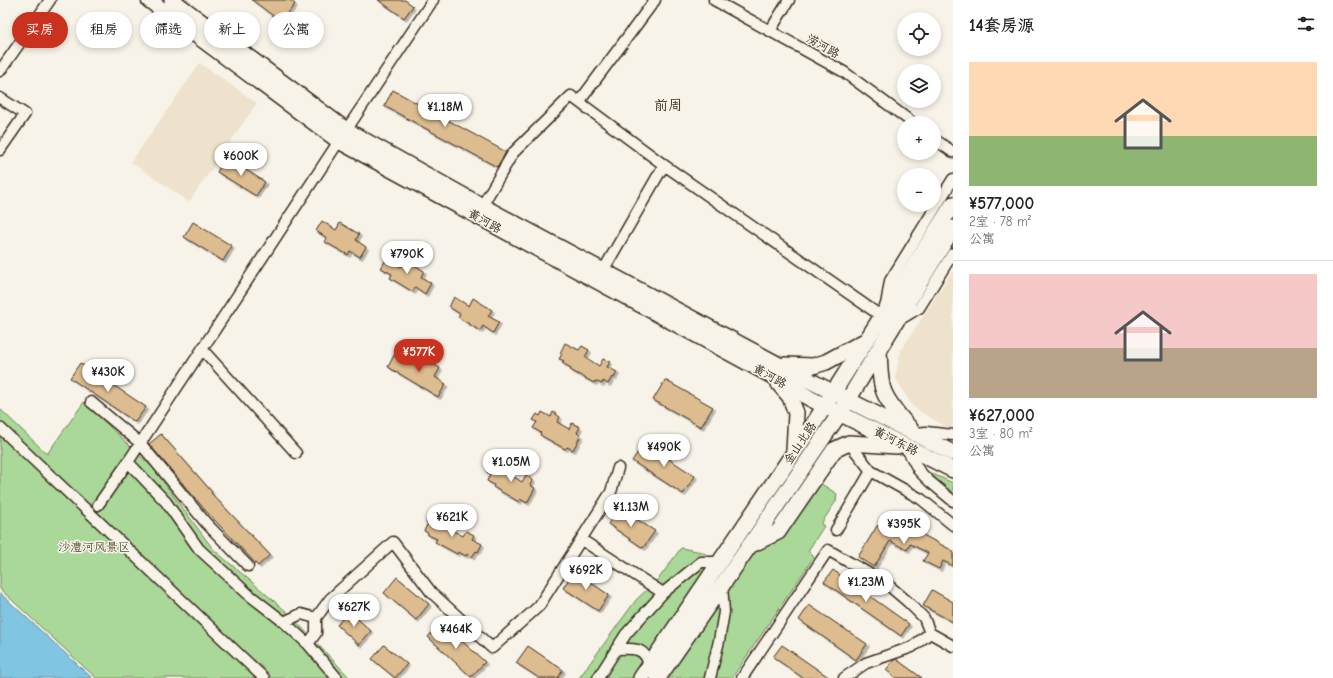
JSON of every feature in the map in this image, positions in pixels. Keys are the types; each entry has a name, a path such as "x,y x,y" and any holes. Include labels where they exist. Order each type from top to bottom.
{"main road":[{"name":"黄河路","path":"149,0 343,136 776,371 825,406 844,407"},
{"name":"黄河路","path":"172,0 343,136 482,206 600,276"},
{"name":"金山北路","path":"649,674 721,562 825,406 864,342 953,204"},
{"name":"金山北路","path":"649,674 722,585 750,545 844,407 953,228"},
{"path":"794,452 796,413 790,397 776,371 813,366 826,362 864,342"},
{"path":"879,350 880,370 884,392 900,418 914,434"},
{"name":"黄河路","path":"776,371 833,393 844,407"},
{"name":"黄河东路","path":"844,407 914,434 953,453"},
{"name":"黄河东路","path":"844,407 906,446 953,470"},
{"path":"750,545 778,532 834,450 849,443 906,446"}],"street":[{"path":"0,72 50,0"},
{"path":"98,505 128,462 433,0"},
{"path":"579,102 655,0"},
{"name":"涝河路","path":"714,0 844,72 904,116"},
{"path":"770,31 789,0"},
{"path":"482,206 513,153 571,96 664,165 883,313 890,281 953,179"},
{"path":"0,98 25,114 0,150"},
{"path":"941,143 953,152"},
{"path":"600,276 664,165"},
{"path":"897,321 919,308 953,253"},
{"path":"202,349 296,453"},
{"path":"91,402 140,443 206,523 248,566"},
{"path":"0,428 264,678"},
{"path":"914,434 926,432 953,435"},
{"path":"849,443 871,471 921,499 953,525"},
{"path":"906,446 919,470 929,481 953,500"},
{"path":"128,462 166,502 199,549 248,594 284,622 308,644 336,678"},
{"path":"308,644 316,633 316,618 330,599 394,542 431,592 492,648 539,606 611,492 618,468"},
{"path":"836,530 871,471"},
{"path":"582,540 663,593"},
{"path":"742,678 828,550 887,584 924,618 930,633 953,646"},
{"path":"598,678 626,634 663,593 701,562 721,562"},
{"path":"710,678 720,641 724,612 722,585"},
{"path":"284,622 301,614 316,618"},
{"path":"844,678 866,663 912,647 930,633"},
{"path":"616,649 639,649 648,658 649,674"}],"shaded area":[{"path":"200,63 257,103 189,202 131,162"},
{"path":"953,270 953,428 946,427 913,407 895,377 901,350"}],"green space":[{"name":"沙澧河风景区","path":"84,402 153,468 213,549 287,612 350,678 96,678 0,589 0,409 47,454"},
{"path":"926,471 953,483 953,495 929,475"},
{"path":"809,476 837,494 836,501 821,524 824,526 808,551 814,557 732,678 579,678 636,600 660,577 681,548 702,552 735,573 800,479"}],"water":[{"path":"0,593 92,678 0,678"}],"building":[{"path":"252,0 290,0 295,4 289,12 268,12"},
{"path":"378,0 405,0 413,6 404,18"},
{"path":"393,90 506,152 497,167 384,106"},
{"path":"226,157 265,182 256,196 217,172"},
{"path":"322,221 336,230 340,223 359,234 356,240 366,247 360,257 350,251 348,255 325,242 327,238 316,231"},
{"path":"193,222 232,246 223,261 184,237"},
{"path":"387,258 401,267 405,259 424,271 421,277 431,283 425,294 415,287 413,292 390,278 392,274 381,268"},
{"path":"454,297 469,306 473,298 492,310 488,316 499,322 493,333 483,326 480,331 458,317 460,314 449,307"},
{"path":"565,343 579,350 582,346 589,350 585,357 599,366 603,359 610,362 607,367 617,372 614,378 612,377 608,384 603,381 602,384 595,381 594,383 570,370 571,368 562,363 564,361 559,359"},
{"path":"412,353 440,368 435,377 446,384 438,397 388,367 394,355 407,362"},
{"path":"80,363 146,407 135,422 70,378"},
{"path":"665,380 713,407 701,427 653,400"},
{"path":"542,412 551,417 553,412 560,417 557,422 569,429 572,423 580,427 577,433 581,435 573,450 567,447 565,449 540,435 541,433 533,428 537,422 533,420 537,414 540,416"},
{"path":"161,434 212,492 211,493 270,555 258,566 205,510 149,444"},
{"path":"644,443 695,476 683,494 632,461"},
{"path":"496,464 504,469 507,465 514,469 511,475 522,482 526,475 533,480 530,485 535,488 527,503 520,499 519,502 493,487 494,485 487,481 490,474 487,472 490,466 493,468"},
{"path":"619,508 655,531 643,548 608,524"},
{"path":"430,516 443,523 445,519 453,523 450,529 463,536 466,531 474,535 472,539 482,544 478,552 476,551 472,557 458,552 457,554 435,542 437,539 428,535 428,533 424,531 428,523 426,522"},
{"path":"899,522 953,551 953,566 943,561 939,569 923,561 928,553 910,544 907,550 890,541 874,567 858,557 877,526"},
{"path":"833,570 909,624 901,636 824,582"},
{"path":"574,571 609,595 598,611 563,588"},
{"path":"397,577 429,604 416,620 384,593"},
{"path":"932,590 953,602 953,622 923,606"},
{"path":"809,605 867,644 856,660 799,620"},
{"path":"349,611 371,631 359,645 337,625"},
{"path":"441,622 485,662 471,677 428,637"},
{"path":"384,645 407,664 395,678 372,659"},
{"path":"782,645 830,678 803,678 773,657"},
{"path":"528,646 563,670 558,678 539,678 516,663"},
{"path":"896,659 922,678 896,678 886,670"}],"district":[{"name":"前周","path":"668,105"}]}
